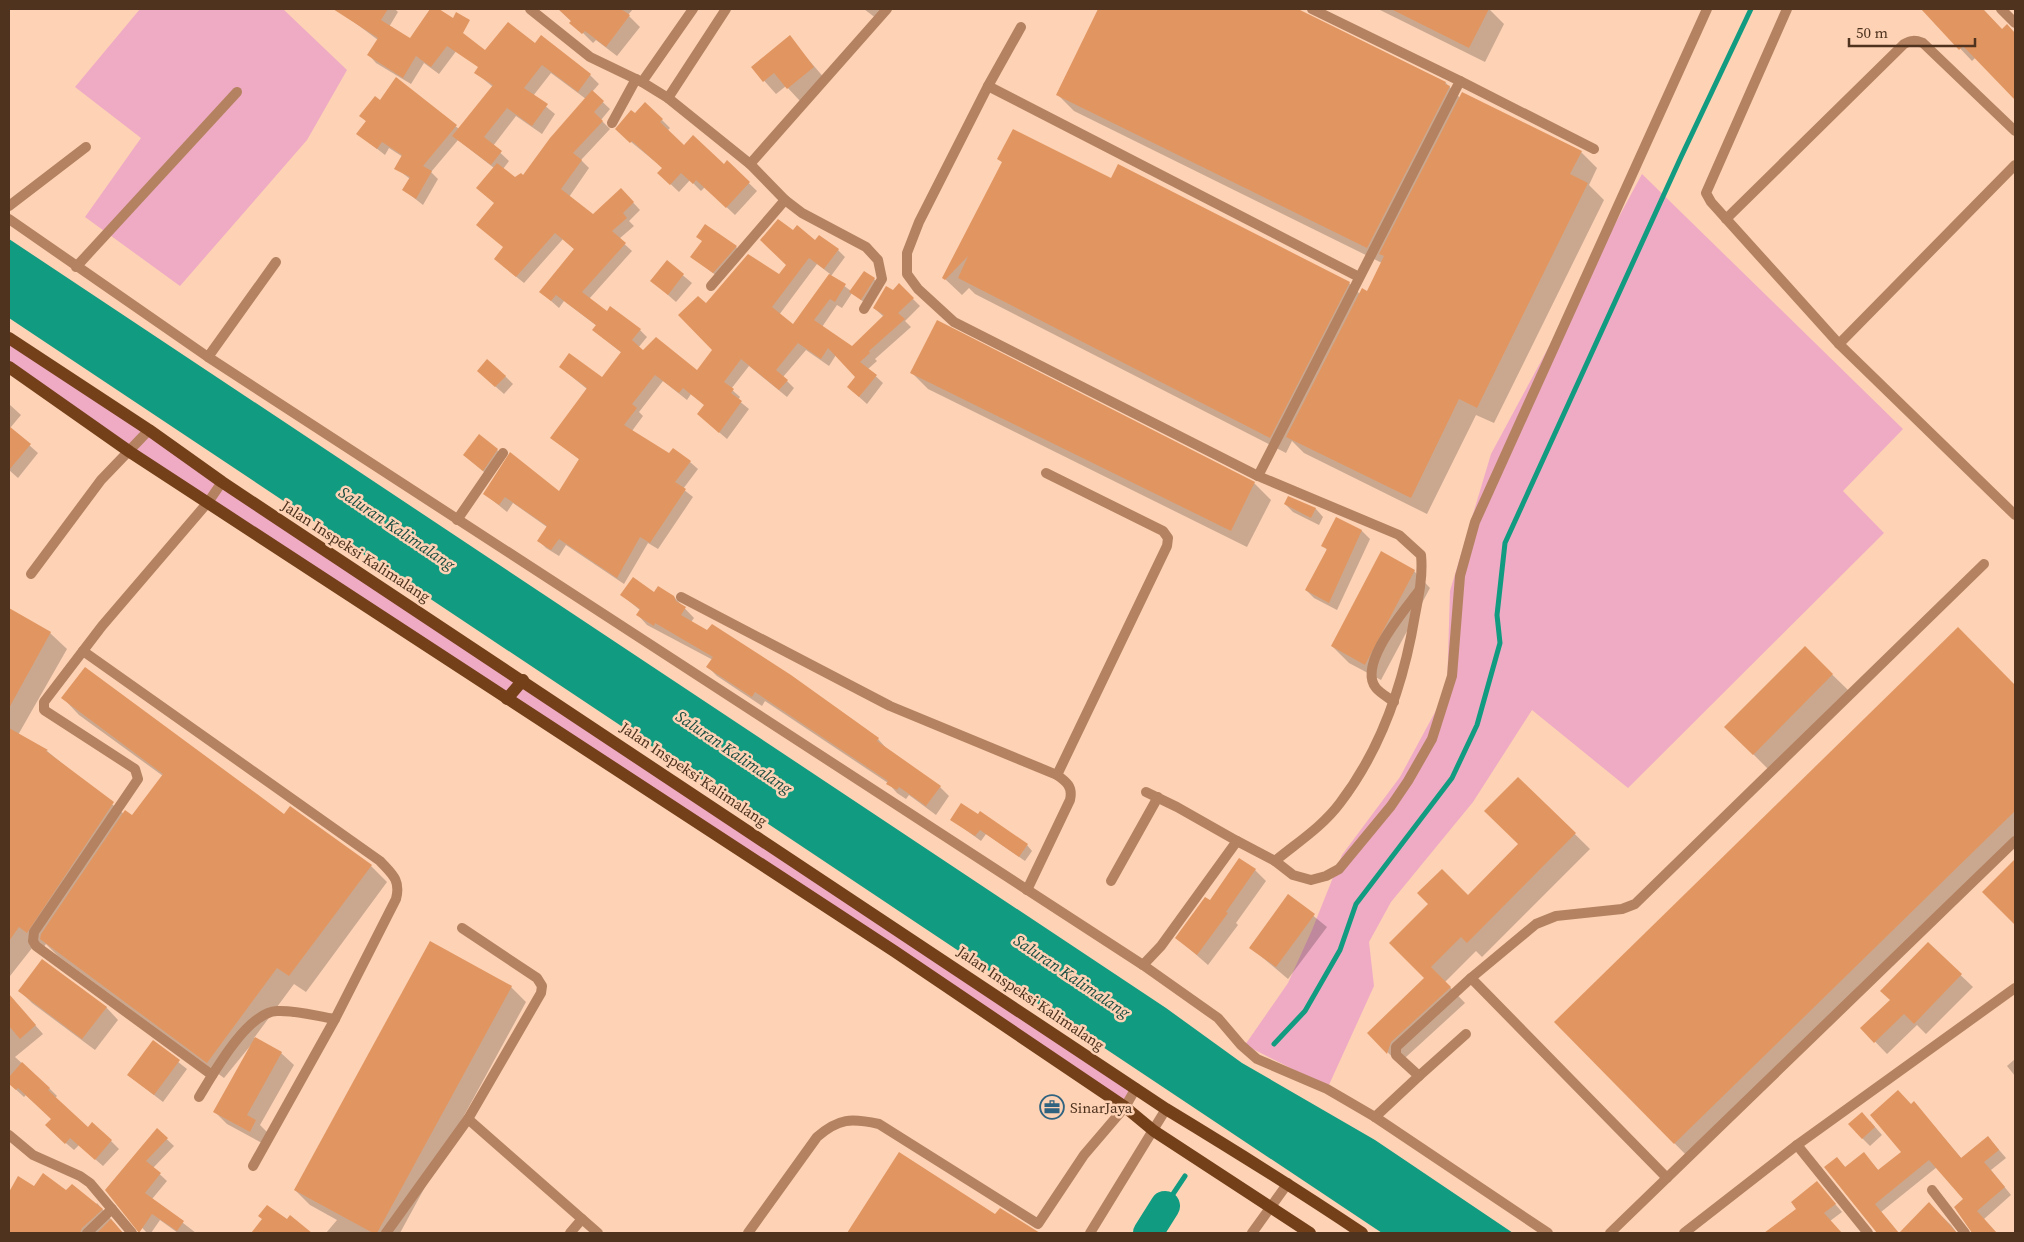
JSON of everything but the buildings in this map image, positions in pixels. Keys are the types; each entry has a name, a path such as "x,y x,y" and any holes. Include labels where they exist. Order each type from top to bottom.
{"main road":[{"name":"Jalan Inspeksi Kalimalang","path":"9,338 149,430 222,482 1166,1108 1288,1184 1362,1233"},
{"path":"9,367 130,452 209,501 507,699 894,951 1125,1106 1154,1132 1310,1233"},
{"path":"507,699 523,680"},
{"path":"894,951 902,932"}],"street":[{"path":"530,9 590,57 639,80 668,98 750,164 785,200 802,213 866,247 878,260 882,279 864,309"},
{"path":"612,123 639,80 693,9"},
{"path":"668,98 726,9"},
{"path":"750,164 887,9"},
{"path":"1312,9 1594,149"},
{"path":"1146,792 1275,860 1293,875 1311,880 1326,876 1339,869 1408,781 1432,740 1452,676 1460,576 1475,522 1707,9"},
{"path":"1787,9 1706,193 1711,202 1839,344 2015,515"},
{"path":"2001,9 2015,23"},
{"path":"1021,27 988,86 919,222 907,254 907,274 918,289 954,322 1258,476 1399,535 1421,555 1423,570 1408,659 1394,702 1361,774 1339,804 1317,829 1275,860"},
{"path":"1726,219 1904,44 1910,41 1916,40 1923,43 2015,131"},
{"path":"1258,476 1460,81"},
{"path":"988,86 1359,277"},
{"path":"76,267 237,92"},
{"path":"9,206 86,147"},
{"path":"1839,344 2015,165"},
{"path":"711,286 785,200"},
{"path":"9,219 208,357 1143,965 1218,1018 1241,1045 1257,1059 1327,1089 1374,1116 1548,1233"},
{"path":"208,357 276,262"},
{"path":"31,574 101,480 130,452 149,430"},
{"path":"457,520 503,453"},
{"path":"1046,473 1164,531 1168,538 1167,546 1057,775"},
{"path":"212,1075 36,946 33,941 34,932 138,779 135,769 44,710 44,702 83,651 175,539 209,501 222,482"},
{"path":"1419,1076 1396,1054 1396,1047 1471,978 1536,924 1556,916 1622,910 1635,904 1984,564"},
{"path":"1394,702 1375,687 1370,668 1382,642 1420,589"},
{"path":"681,597 890,706 1057,775 1070,786 1070,800 1027,890"},
{"path":"83,651 380,861 396,877 399,888 396,899 334,1019 253,1166"},
{"path":"1111,881 1158,797"},
{"path":"1143,965 1161,946 1237,841"},
{"path":"1610,1233 2015,841"},
{"path":"386,1233 468,1119 541,993 542,986 536,978 462,928"},
{"path":"1471,978 1667,1178"},
{"path":"1684,1233 1797,1145 2015,988"},
{"path":"199,1097 212,1075 242,1034 260,1017 275,1011 334,1019"},
{"path":"1374,1116 1466,1034"},
{"path":"748,1233 816,1137 831,1125 855,1118 879,1124 1036,1227 1084,1155 1125,1106 1136,1088"},
{"path":"1090,1233 1154,1132 1166,1108"},
{"path":"468,1119 598,1233"},
{"path":"9,1135 33,1155 80,1176 90,1183 132,1233"},
{"path":"1797,1145 1868,1233"},
{"path":"1252,1233 1288,1184"},
{"path":"1932,1190 1962,1232"},
{"path":"87,1233 112,1209"},
{"path":"570,1233 582,1219"}],"shaded area":[{"path":"140,9 283,9 347,70 307,140 180,286 85,217 141,138 75,87"},
{"path":"1642,174 1903,429 1843,491 1884,533 1628,788 1532,710 1473,802 1391,902 1369,942 1374,986 1328,1087 1245,1045 1288,983 1312,930 1342,855 1400,777 1447,690 1450,591 1491,454"},
{"path":"9,338 1136,1088 1125,1107 9,367"}],"water":[{"name":"Saluran Kalimalang","path":"9,239 1166,1008 1242,1063 1375,1140 1513,1233 1382,1233 9,318"}],"waterway":[{"path":"1274,1044 1305,1011 1340,950 1356,904 1452,778 1477,725 1500,643 1497,615 1505,543 1681,157 1751,9"},
{"path":"1165,1206 1185,1176"},
{"path":"1148,1233 1165,1206"}],"place":[{"name":"SinarJaya","path":"1052,1107"}]}
